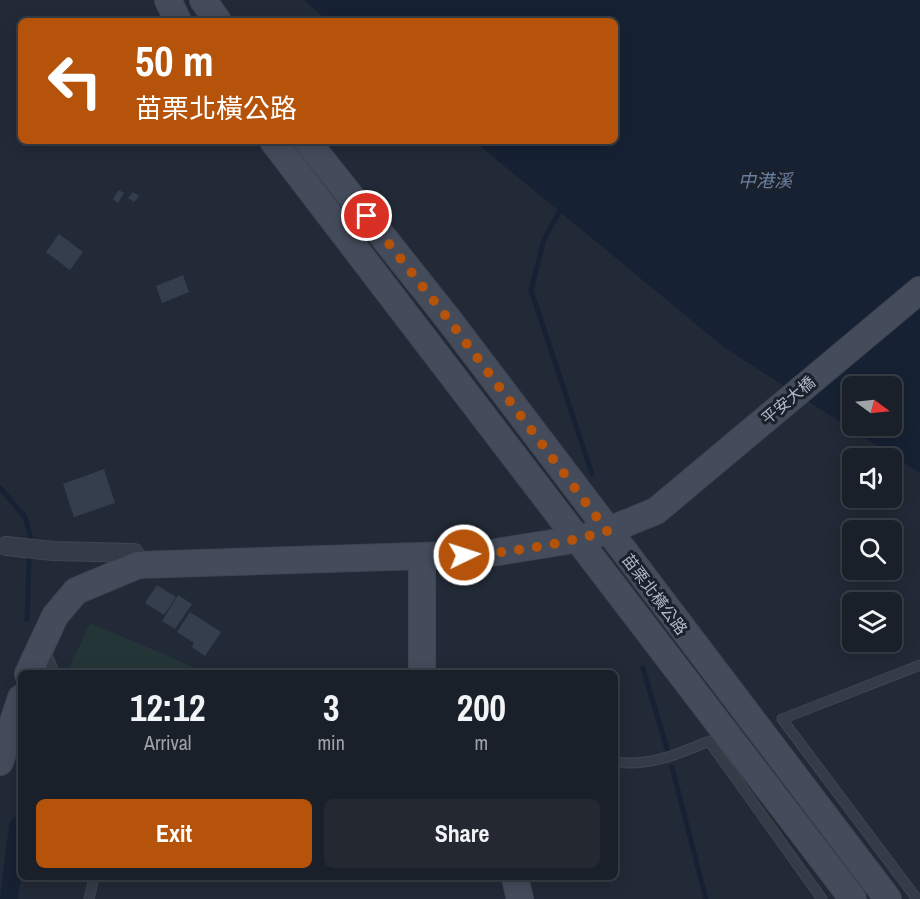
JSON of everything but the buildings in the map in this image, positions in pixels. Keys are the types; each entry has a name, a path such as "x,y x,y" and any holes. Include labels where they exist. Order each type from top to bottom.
{"main road":[{"path":"168,0 177,18"},
{"path":"203,0 216,18"},
{"name":"苗栗北橫公路","path":"276,144 853,899"},
{"name":"苗栗北橫公路","path":"309,144 449,320 888,899"},
{"name":"平安大橋","path":"138,565 485,554 578,539 607,531 656,511 920,290"},
{"path":"422,556 422,670"},
{"path":"30,670 55,616 76,591 138,565"},
{"path":"0,762 18,707"},
{"path":"515,880 520,899"}],"street":[{"path":"12,547 134,553 138,565"}],"lane":[{"path":"38,650 48,657 53,670"},
{"path":"918,899 782,720 920,665"},
{"path":"618,762 635,765 666,758 709,741 822,899"},
{"path":"89,899 94,880"}],"shaded area":[{"path":"90,623 200,670 68,670"}],"water":[{"name":"中港溪","path":"304,0 920,0 920,473 902,461 902,448 881,448 862,436 902,436 902,376 842,376 842,423 725,348 478,144 618,144 618,18 325,18"}],"waterway":[{"path":"562,207 544,239 531,290 592,474"},
{"path":"0,488 25,517 30,535 27,620"},
{"path":"643,668 667,749"},
{"path":"672,767 706,899"},
{"path":"9,899 18,826"}],"route":[{"path":"367,216 449,320 607,531 578,539 485,554 464,555"}]}
